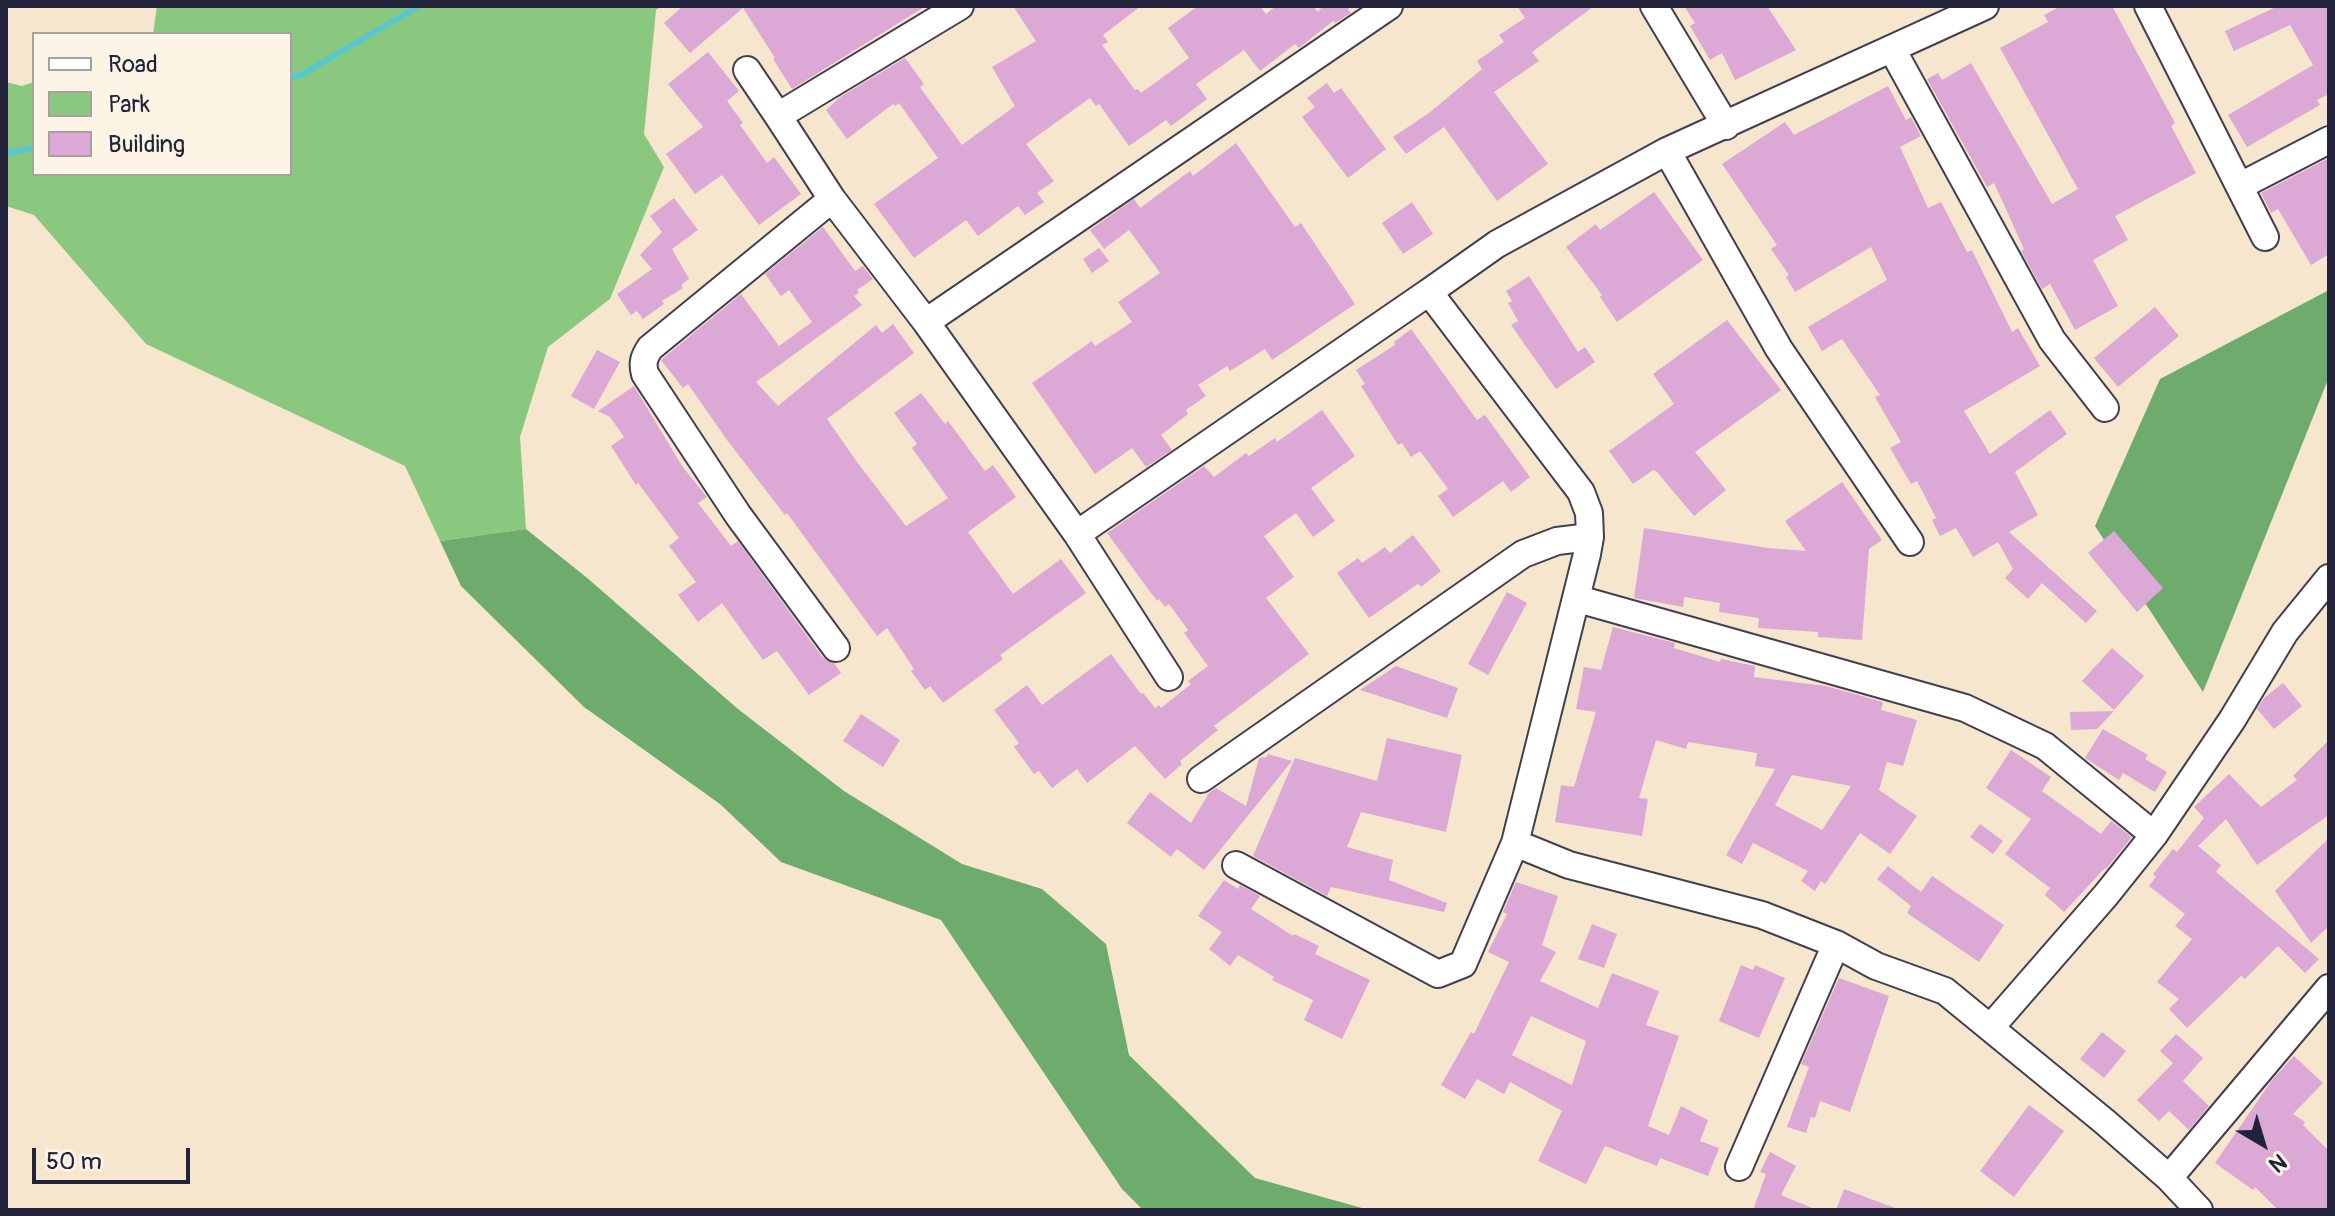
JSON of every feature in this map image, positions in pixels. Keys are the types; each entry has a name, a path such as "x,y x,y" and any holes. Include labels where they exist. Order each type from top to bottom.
{"street":[{"path":"778,116 960,6"},
{"path":"926,322 1389,6"},
{"path":"1654,6 1726,126"},
{"path":"1077,534 1497,244 1667,151 1985,6"},
{"path":"2148,6 2265,237"},
{"path":"1892,49 2052,340 2105,408"},
{"path":"747,70 832,199 926,322 1077,534 1169,677"},
{"path":"2240,186 2329,140"},
{"path":"1667,151 1779,349 1910,542"},
{"path":"832,199 650,348 644,356 643,366 738,515 836,648"},
{"path":"1236,865 1438,974 1463,964 1515,843 1578,599 1590,537 1589,513 1581,492 1429,292"},
{"path":"1201,779 1523,554 1557,541 1590,537"},
{"path":"1991,1027 2154,835 2232,720 2285,632 2329,578"},
{"path":"1578,599 1965,708 2045,746 2154,835"},
{"path":"1515,843 1569,865 1762,915 1836,944 1876,966 1945,991 2169,1178 2199,1210"},
{"path":"1739,1167 1836,944"},
{"path":"2169,1178 2329,988"}],"green space":[{"path":"157,6 662,6 656,10 644,134 664,167 610,299 548,347 520,437 526,529 440,541 405,466 146,344 34,215 6,206 6,82 22,86 32,83 32,176 292,176 292,32 153,32"},
{"path":"2329,290 2329,377 2203,692 2095,526 2160,379"},
{"path":"526,529 738,709 844,791 962,864 1042,889 1106,944 1129,1055 1255,1178 1369,1210 1143,1210 1122,1189 941,920 781,862 720,804 584,707 461,586 440,541"}],"building":[{"path":"683,6 926,6 792,89 743,8 690,53 664,23"},
{"path":"1013,6 1141,6 1103,35 1108,42 1102,45 1135,90 1141,93 1189,58 1168,28 1198,6 1260,6 1266,14 1276,6 1313,6 1318,12 1323,6 1351,6 1348,9 1351,13 1335,23 1333,21 1299,48 1295,44 1260,71 1244,50 1196,84 1207,99 1171,126 1166,120 1129,146 1099,104 1096,106 1090,98 1026,144 1054,181 1037,193 1044,202 1025,215 1018,206 978,236 966,220 914,258 874,204 938,158 899,103 893,104 847,139 826,110 840,97 905,58 924,84 920,87 962,145 1015,106 992,67 1036,41"},
{"path":"1517,6 1594,6 1532,52 1539,61 1494,92 1548,164 1497,201 1444,127 1406,154 1393,137 1429,113 1482,69 1477,61 1504,42 1499,35 1525,18"},
{"path":"1684,6 1767,6 1796,50 1735,80 1722,53 1710,60 1690,26 1695,23"},
{"path":"2061,6 2112,6 2175,123 2171,126 2196,173 2115,216 2128,240 2093,260 2118,306 2075,330 2050,284 2042,289 2021,251 2024,249 1994,183 1987,187 1927,79 1938,73 1942,80 1971,63 2052,204 2078,189 2000,48 2048,22 2044,15"},
{"path":"2278,6 2325,6 2329,13 2329,94 2317,100 2320,105 2247,147 2228,115 2313,65 2290,25 2234,51 2225,31"},
{"path":"708,52 739,91 727,101 743,123 740,125 767,163 774,157 801,194 759,225 722,175 695,194 666,154 703,127 668,84"},
{"path":"1327,83 1334,93 1341,88 1386,149 1348,178 1302,117 1315,107 1307,98"},
{"path":"1888,86 1906,120 1911,117 1921,136 1900,147 1928,208 1941,202 1967,252 1972,250 2012,332 2018,328 2040,366 1964,411 1990,454 2050,410 2067,434 2015,472 2038,515 2009,532 2097,611 2086,623 2042,583 2028,599 2005,578 2013,569 1998,542 1973,557 1956,528 1940,536 1932,520 1936,518 1917,481 1911,484 1890,448 1901,442 1875,397 1880,395 1842,339 1822,351 1808,327 1887,280 1871,247 1795,292 1786,277 1789,275 1771,249 1777,245 1722,164 1785,122 1794,135"},
{"path":"1236,143 1295,227 1301,223 1355,304 1272,360 1265,349 1230,371 1227,366 1198,385 1206,396 1186,410 1188,414 1161,435 1172,450 1146,467 1132,448 1095,474 1032,383 1092,341 1095,346 1132,322 1118,302 1160,273 1129,230 1104,249 1090,230 1134,199 1140,208 1190,171 1193,176"},
{"path":"2329,158 2329,254 2311,265 2278,209 2271,213 2261,193"},
{"path":"1654,192 1703,260 1617,322 1600,297 1602,295 1566,247 1596,224 1600,230"},
{"path":"674,198 698,230 672,249 689,279 681,285 683,288 662,301 664,304 643,319 637,311 631,315 617,294 652,269 640,255 662,232 650,216"},
{"path":"1412,202 1433,234 1403,254 1382,223"},
{"path":"823,227 855,271 863,266 873,279 857,290 859,293 854,296 862,305 756,382 778,406 876,325 882,333 893,324 914,353 827,419 857,462 906,526 948,498 912,448 917,444 894,413 921,393 945,424 948,421 985,471 993,465 1016,497 968,532 1013,594 1061,559 1086,593 1000,655 1003,659 943,703 930,686 925,690 887,628 877,636 688,384 683,388 661,360 741,294 779,346 812,322 789,290 781,296 765,274"},
{"path":"1099,248 1109,261 1092,273 1083,259"},
{"path":"1529,276 1578,352 1585,347 1595,362 1556,389 1511,325 1518,321 1508,303 1512,301 1506,291"},
{"path":"2155,307 2179,336 2118,387 2094,358"},
{"path":"1727,320 1781,390 1695,452 1726,490 1694,516 1657,472 1653,470 1633,484 1609,451 1674,404 1653,374"},
{"path":"1411,329 1477,420 1485,415 1530,477 1511,492 1503,481 1453,517 1438,496 1448,489 1420,451 1411,457 1402,443 1398,445 1361,386 1365,384 1356,370 1395,345 1394,342"},
{"path":"597,350 620,362 594,409 571,396"},
{"path":"634,386 682,466 707,497 698,503 731,546 738,541 823,658 834,663 841,673 809,695 777,651 763,660 722,603 698,622 678,595 696,582 669,546 679,538 638,483 636,485 611,446 624,437 610,417 598,411"},
{"path":"1322,410 1355,456 1311,488 1335,521 1313,537 1296,513 1264,536 1294,577 1266,598 1309,654 1214,726 1218,730 1180,761 1182,764 1165,779 1135,746 1087,783 1077,769 1052,788 1039,771 1034,774 1014,747 1019,743 994,710 1027,685 1042,705 1111,654 1141,694 1155,708 1159,705 1161,708 1208,666 1184,633 1188,630 1169,604 1165,607 1159,599 1157,601 1107,533 1204,466 1214,477 1246,453 1249,456 1275,438 1277,442"},
{"path":"1842,482 1882,540 1869,549 1862,640 1818,637 1818,632 1758,628 1759,618 1719,612 1720,603 1684,597 1683,607 1634,598 1644,528 1806,551 1785,521"},
{"path":"2114,531 2163,588 2137,612 2088,553"},
{"path":"1413,535 1441,571 1421,587 1418,584 1369,618 1337,573 1358,558 1362,563 1385,547 1390,553"},
{"path":"1507,592 1527,603 1488,675 1468,664"},
{"path":"1613,627 1675,643 1674,648 1720,662 1721,659 1755,666 1754,677 1826,686 1883,702 1881,710 1917,720 1903,766 1887,762 1879,790 1917,816 1890,854 1860,833 1825,884 1821,881 1815,891 1801,881 1808,871 1753,843 1742,864 1726,855 1775,769 1755,766 1757,753 1688,742 1686,749 1656,740 1639,798 1648,799 1642,836 1555,822 1561,785 1574,787 1596,712 1576,709 1584,667 1601,670","holes":["1792,775 1851,786 1822,830 1775,805"]},
{"path":"2112,648 2144,676 2114,710 2082,681"},
{"path":"1396,666 1458,688 1447,718 1360,690"},
{"path":"2283,683 2302,706 2274,729 2257,709 2264,698"},
{"path":"2114,711 2097,729 2071,730 2070,712"},
{"path":"861,714 900,740 883,767 843,741"},
{"path":"2103,729 2148,755 2145,759 2167,772 2155,792 2123,773 2119,780 2085,758"},
{"path":"1387,738 1462,755 1446,832 1361,812 1347,847 1393,860 1389,880 1447,903 1444,912 1331,887 1327,896 1253,856 1295,758 1377,781"},
{"path":"2329,740 2329,815 2257,865 2226,819 2198,846 2221,865 2216,872 2319,959 2305,973 2278,946 2245,979 2241,976 2187,1028 2169,1009 2179,999 2157,982 2192,939 2175,926 2185,914 2149,886 2156,877 2153,874 2173,849 2177,852 2204,818 2194,807 2229,774 2261,807 2297,780 2293,776"},
{"path":"2011,750 2051,777 2042,791 2101,834 2111,821 2132,837 2064,912 2045,895 2050,888 2005,854 2031,819 1986,788"},
{"path":"1268,754 1292,761 1204,870 1177,849 1171,857 1127,823 1150,792 1191,823 1209,793 1216,788 1246,806 1259,758"},
{"path":"1980,824 2003,841 1993,854 1970,837"},
{"path":"2329,838 2329,926 2311,943 2275,891"},
{"path":"1888,866 1921,892 1932,876 2004,925 1979,962 1907,913 1911,906 1877,879"},
{"path":"1224,880 1238,889 1240,885 1260,896 1251,909 1293,936 1319,946 1315,954 1370,980 1342,1039 1304,1020 1313,1000 1272,980 1274,977 1238,955 1230,966 1209,949 1222,932 1198,916"},
{"path":"1516,882 1558,896 1542,945 1556,952 1540,981 1598,1008 1612,973 1659,991 1646,1025 1679,1036 1648,1126 1669,1135 1681,1106 1708,1120 1700,1141 1719,1148 1708,1176 1660,1158 1657,1166 1605,1146 1586,1184 1538,1161 1562,1111 1510,1082 1504,1094 1477,1079 1465,1099 1441,1085 1471,1032 1474,1034 1509,962 1488,952 1507,914 1503,912","holes":["1531,1016 1586,1041 1572,1085 1512,1055"]},
{"path":"1592,924 1617,934 1604,968 1578,959"},
{"path":"1741,965 1753,970 1755,965 1785,978 1759,1038 1719,1021"},
{"path":"1839,978 1889,996 1850,1112 1820,1101 1806,1133 1787,1127 1809,1067 1801,1064"},
{"path":"2102,1032 2126,1051 2104,1078 2080,1059"},
{"path":"2176,1034 2203,1058 2183,1081 2209,1106 2189,1130 2169,1111 2159,1121 2137,1100 2173,1063 2160,1051"},
{"path":"2294,1056 2323,1083 2293,1114 2305,1122 2303,1125 2329,1151 2329,1210 2278,1210 2255,1187 2253,1190 2215,1163 2272,1080"},
{"path":"2029,1105 2064,1131 2014,1197 1980,1171"},
{"path":"1770,1152 1796,1166 1781,1195 1817,1210 1753,1210 1766,1174 1760,1172"},
{"path":"1844,1189 1895,1208 1895,1210 1836,1210"}],"waterway":[{"path":"292,77 419,6"},
{"path":"6,153 32,148"}]}
